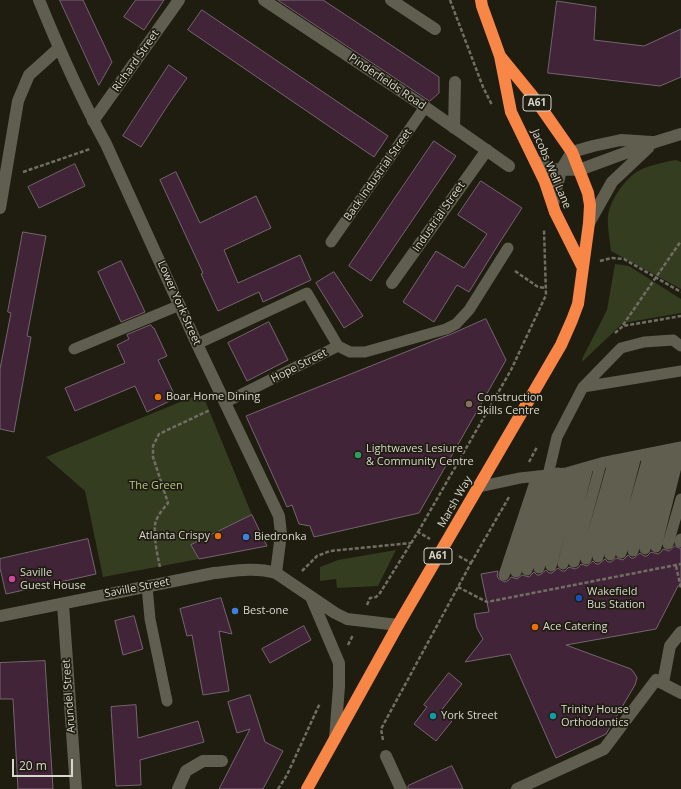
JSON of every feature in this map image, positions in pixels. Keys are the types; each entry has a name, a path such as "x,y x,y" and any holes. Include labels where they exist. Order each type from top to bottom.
{"highway":[{"name":"Jacobs Well Lane","path":"481,0 500,56 511,112 545,182 555,212 582,266"},
{"name":"Jacobs Well Lane","path":"500,56 535,99 572,152 588,193"},
{"name":"Marsh Way","path":"307,789 398,625 561,345 578,304 582,266 590,223 588,193"}],"street":[{"name":"Lower York Street","path":"39,0 59,48 93,121 106,144 279,516 281,534 276,573"},
{"name":"Richard Street","path":"93,121 179,0"},
{"name":"Pinderfields Road","path":"264,0 425,107 509,166"},
{"path":"391,0 435,30"},
{"path":"0,208 18,101 29,75 59,48"},
{"path":"454,128 455,82"},
{"path":"535,161 552,169 580,170 681,134"},
{"path":"553,204 561,170 572,152 621,140 655,142"},
{"path":"590,223 612,182 655,142"},
{"name":"Industrial Street","path":"392,283 486,150"},
{"name":"Saville Street","path":"0,616 214,573 244,570 276,573"},
{"path":"276,573 335,613 347,619 398,625"},
{"path":"311,597 339,663 339,686 335,739"},
{"name":"Arundel Street","path":"63,604 76,789"},
{"path":"663,684 670,646 681,632"},
{"path":"517,789 604,748 656,680 681,693"},
{"path":"386,756 401,789"},
{"path":"178,789 186,771 203,761 222,761"}],"lane":[{"name":"Back Industrial Street","path":"331,242 425,107"},
{"path":"338,346 350,352 365,352 446,329 456,324 468,310 508,248"},
{"name":"Hope Street","path":"198,344 307,293 338,346 226,402"},
{"path":"74,349 180,305"},
{"path":"551,566 562,473 557,437 583,387 621,348 644,342 673,340 681,346"},
{"path":"583,387 681,371"},
{"path":"478,487 520,478 562,473 675,447"},
{"path":"656,546 675,447"},
{"path":"645,549 675,447"},
{"path":"633,551 675,447"},
{"path":"621,553 649,454"},
{"path":"610,555 636,456"},
{"path":"598,557 619,460"},
{"path":"586,560 619,460"},
{"path":"574,562 601,463"},
{"path":"563,564 588,467"},
{"path":"539,568 562,473"},
{"path":"527,570 562,473"},
{"path":"516,572 562,473"},
{"path":"504,575 537,476"},
{"path":"668,544 681,499"},
{"path":"147,586 150,619 167,701"}],"path":[{"path":"5,178 106,144"},
{"path":"623,326 681,241"},
{"path":"582,266 612,258 624,259 681,292"},
{"path":"515,271 538,287 546,288"},
{"path":"163,583 157,554 155,525 160,513 168,503 152,457 154,446 159,434 226,402"},
{"path":"290,583 317,556 330,552 411,543"},
{"path":"458,587 487,602 681,564"},
{"path":"676,566 681,588"},
{"path":"278,789 287,774 322,698"}],"green space":[{"path":"676,160 681,162 681,289 611,251 608,225 611,205 621,187 630,177 649,166"},
{"path":"615,264 629,266 681,299 681,313 623,323 583,361 582,359 607,310"},
{"name":"The Green","path":"202,393 252,515 192,545 199,559 103,577 85,491 46,457"},
{"path":"396,550 378,586 337,588 336,579 320,581 320,567 338,560"}],"building":[{"path":"60,0 83,0 112,62 99,85"},
{"path":"136,0 164,0 144,30 124,17"},
{"path":"278,0 323,0 439,77 439,93 430,101"},
{"path":"557,1 596,7 594,40 644,46 681,29 681,77 660,86 548,73"},
{"path":"202,10 388,136 374,157 188,30"},
{"path":"169,65 187,78 141,147 123,136"},
{"path":"434,141 456,156 371,281 349,266"},
{"path":"75,164 85,186 39,208 28,187"},
{"path":"176,172 200,223 256,196 271,228 224,250 238,283 300,255 311,280 263,302 259,292 218,311 201,274 203,273 160,180"},
{"path":"481,181 522,208 469,292 457,285 434,322 403,302 436,251 464,268 487,234 458,215"},
{"path":"23,232 46,236 27,336 31,337 14,432 0,429 0,369 11,313 8,312"},
{"path":"121,261 145,312 121,322 98,272"},
{"path":"334,272 363,316 344,328 316,283"},
{"name":"Lightwaves Lesiure & Community Centre","path":"486,319 506,360 419,513 314,537 310,526 299,524 292,505 287,507 246,416"},
{"path":"269,322 288,360 247,381 228,343"},
{"path":"151,325 154,328 167,356 158,360 176,398 147,412 135,386 75,411 65,388 125,363 117,345 129,339 127,335"},
{"path":"252,515 267,546 199,559 191,545"},
{"path":"88,539 96,574 6,594 0,568 0,559"},
{"name":"Wakefield Bus Station","path":"675,546 681,549 681,586 678,586 656,629 566,645 631,669 637,678 635,685 606,734 556,758 510,654 465,662 483,639 477,628 474,614 489,612 481,574 498,571 497,576 505,582 511,577 517,579 522,575 529,577 534,572 537,575 540,575 546,570 549,573 552,573 558,568 562,571 565,571 569,567 575,569 581,564 587,566 593,561 596,564 599,564 605,559 608,562 611,562 616,558 623,560 628,555 631,558 634,558 640,553 644,556 647,556 651,552 658,554 663,549 669,551"},
{"path":"221,598 232,634 219,631 229,691 203,695 192,635 187,636 180,609"},
{"path":"134,616 143,649 123,655 115,621"},
{"path":"304,626 311,640 270,663 262,649"},
{"path":"45,661 53,789 18,789 13,699 0,699 0,663"},
{"name":"York Street","path":"449,673 462,684 440,712 452,721 436,741 414,724 427,707 424,705"},
{"path":"250,695 265,742 283,751 263,789 219,789 250,729 237,733 228,702"},
{"path":"136,705 138,738 198,721 204,742 140,760 141,785 116,786 111,707"},
{"path":"452,766 463,789 408,789 408,786"}],"place":[{"name":"Boar Home Dining","path":"158,397"},
{"name":"Construction Skills Centre","path":"469,404"},
{"name":"Lightwaves Lesiure & Community Centre","path":"358,455"},
{"name":"Atlanta Crispy","path":"218,536"},
{"name":"Biedronka","path":"246,537"},
{"name":"Saville Guest House","path":"12,579"},
{"name":"Wakefield Bus Station","path":"579,598"},
{"name":"Best-one","path":"235,611"},
{"name":"Ace Catering","path":"535,627"},
{"name":"York Street","path":"433,716"},
{"name":"Trinity House Orthodontics","path":"553,716"}]}
